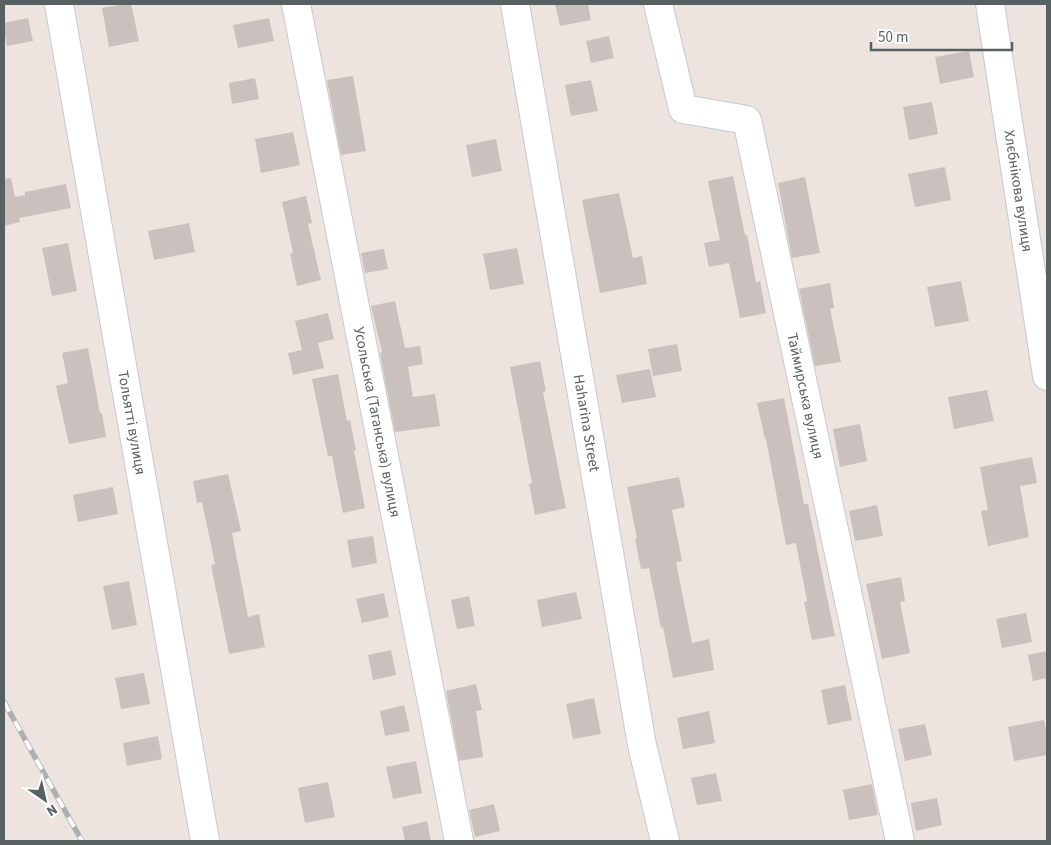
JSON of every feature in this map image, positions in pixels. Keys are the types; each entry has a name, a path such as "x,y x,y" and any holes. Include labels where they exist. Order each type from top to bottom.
{"street":[{"name":"Тольятті вулиця","path":"59,4 205,841"},
{"name":"Усольська (Таганська) вулиця","path":"296,4 459,841"},
{"name":"Haharina Street","path":"514,4 642,745 665,841"},
{"name":"Таймирська вулиця","path":"658,4 683,109 746,120 900,841"},
{"name":"Хлєбнікова вулиця","path":"990,4 1047,376"}],"building":[{"path":"131,4 139,41 109,47 102,8"},
{"path":"555,4 588,4 591,20 560,26"},
{"path":"28,18 33,41 7,46 4,23"},
{"path":"269,18 274,41 238,48 233,25"},
{"path":"609,36 614,58 591,63 586,41"},
{"path":"969,51 974,77 940,84 935,57"},
{"path":"353,76 366,151 341,155 327,80"},
{"path":"255,78 259,99 232,104 229,83"},
{"path":"591,80 598,111 571,116 565,85"},
{"path":"932,102 938,134 909,140 903,107"},
{"path":"293,132 300,165 261,173 255,139"},
{"path":"496,139 502,171 472,177 466,145"},
{"path":"945,167 951,200 915,207 908,174"},
{"path":"733,176 756,282 760,281 766,313 740,318 729,263 709,267 704,243 720,240 708,181"},
{"path":"805,177 820,253 792,258 778,183"},
{"path":"11,178 15,197 25,195 25,192 66,184 71,208 19,218 20,222 4,226 4,179"},
{"path":"619,193 633,258 642,256 647,284 600,293 582,200"},
{"path":"306,196 312,223 308,224 321,280 297,286 290,254 293,253 282,202"},
{"path":"189,223 195,252 154,260 148,231"},
{"path":"68,243 77,291 52,296 42,248"},
{"path":"517,248 524,284 490,290 483,254"},
{"path":"384,249 388,269 365,273 361,253"},
{"path":"961,281 969,321 935,327 927,287"},
{"path":"830,283 834,308 830,309 841,362 815,366 799,289"},
{"path":"395,301 405,348 420,346 423,364 408,367 413,397 435,394 440,426 395,432 380,353 382,352 371,306"},
{"path":"328,313 334,339 318,343 324,368 293,375 288,353 302,350 295,321"},
{"path":"677,344 682,371 653,376 648,349"},
{"path":"88,348 106,437 69,444 56,386 68,383 62,353"},
{"path":"540,361 546,391 543,392 566,508 535,515 529,484 532,483 510,367"},
{"path":"650,369 656,397 622,403 616,375"},
{"path":"338,374 347,421 350,420 365,508 343,513 332,456 328,456 312,379"},
{"path":"987,390 994,421 954,429 948,397"},
{"path":"784,398 804,504 808,504 835,636 812,640 804,602 807,601 796,543 786,545 766,439 757,403"},
{"path":"860,424 867,461 840,467 833,429"},
{"path":"1032,457 1037,483 1020,486 1029,537 988,546 981,511 988,510 980,467"},
{"path":"228,474 241,531 232,533 248,617 259,614 265,647 229,654 211,565 215,564 202,502 197,503 193,481"},
{"path":"679,477 685,507 672,510 682,561 676,562 692,643 709,639 714,670 673,678 649,568 641,569 627,487"},
{"path":"113,487 118,514 78,522 73,495"},
{"path":"877,505 883,536 855,541 849,511"},
{"path":"373,536 377,563 352,568 347,540"},
{"path":"901,577 905,601 900,602 910,653 882,659 866,584"},
{"path":"129,581 137,625 112,630 103,586"},
{"path":"576,592 582,619 542,627 537,600"},
{"path":"384,593 389,617 362,623 356,599"},
{"path":"469,596 475,626 457,629 451,600"},
{"path":"1026,613 1032,642 1002,648 996,619"},
{"path":"391,650 396,675 373,680 368,655"},
{"path":"1047,651 1047,678 1033,681 1028,655"},
{"path":"144,673 150,704 121,709 115,678"},
{"path":"476,684 482,710 476,711 483,757 459,761 446,691"},
{"path":"845,685 852,720 828,725 821,690"},
{"path":"594,698 601,734 573,739 566,704"},
{"path":"404,705 410,731 385,736 380,711"},
{"path":"709,711 715,743 683,749 677,718"},
{"path":"1044,720 1047,737 1047,755 1014,761 1008,727"},
{"path":"925,724 932,755 905,761 898,729"},
{"path":"158,736 162,759 127,766 123,743"},
{"path":"416,761 422,793 393,799 386,767"},
{"path":"716,773 722,801 697,805 691,778"},
{"path":"328,782 335,817 305,823 298,788"},
{"path":"872,784 878,815 849,820 843,790"},
{"path":"937,798 942,825 916,831 911,803"},
{"path":"494,804 500,831 475,837 469,810"},
{"path":"427,821 431,841 405,841 402,827"}],"railway":[{"path":"4,702 82,841"}]}
